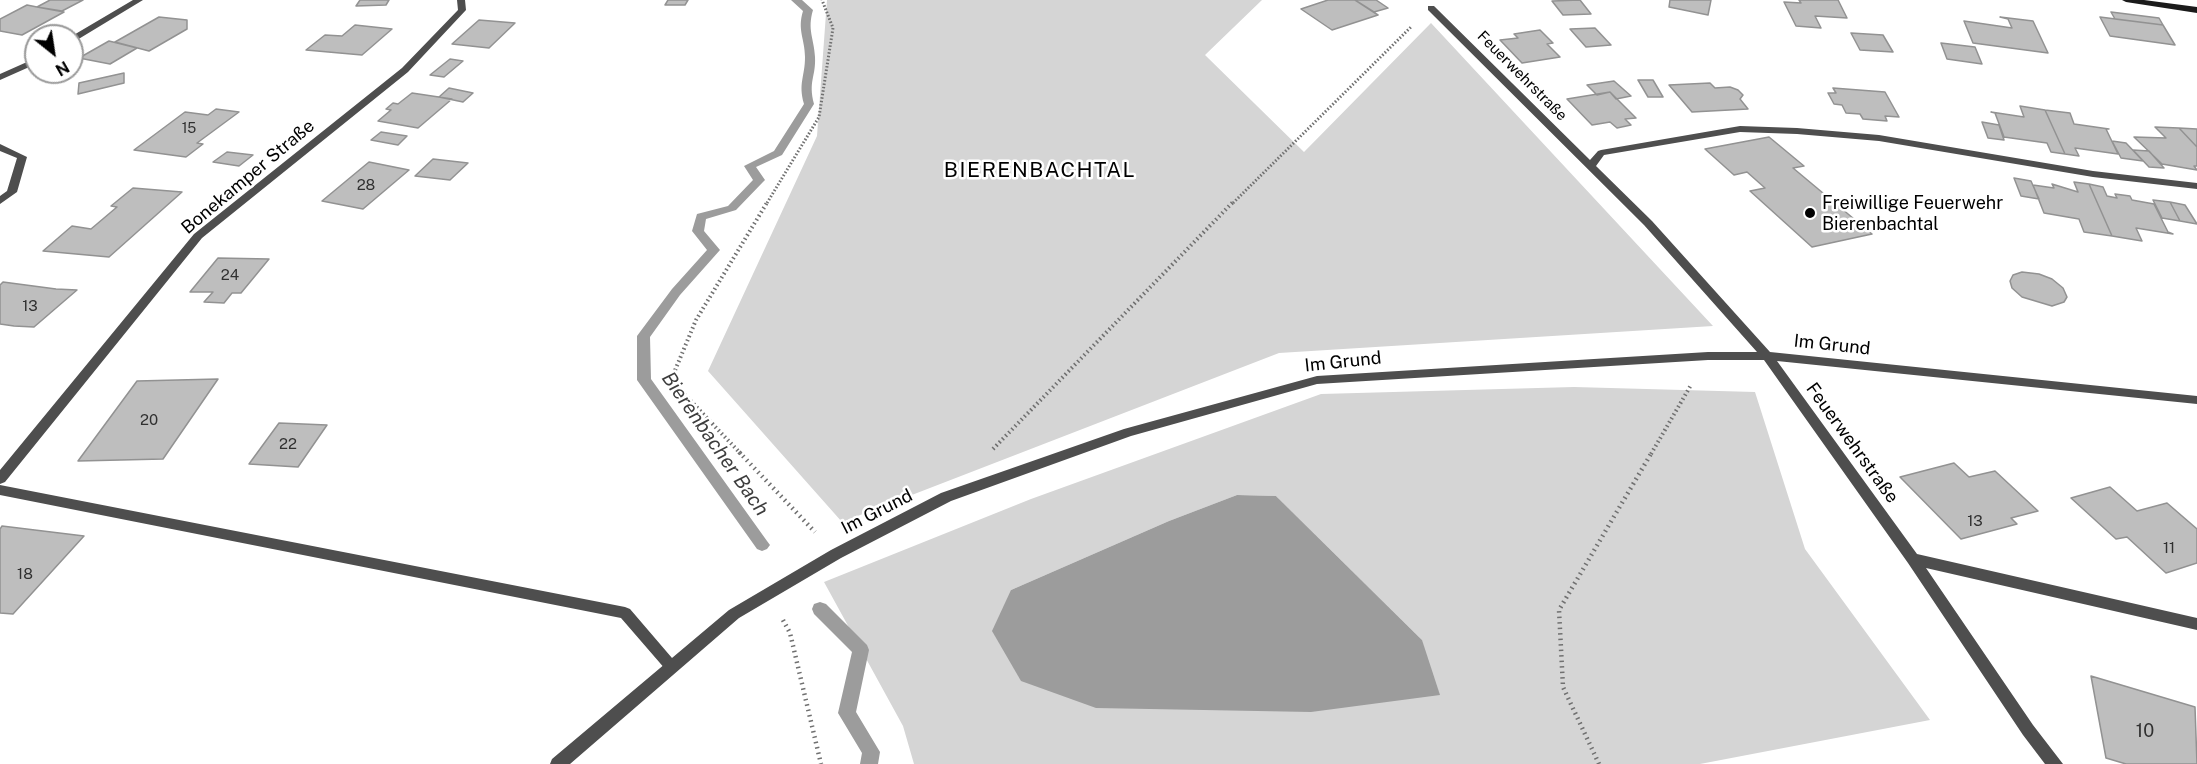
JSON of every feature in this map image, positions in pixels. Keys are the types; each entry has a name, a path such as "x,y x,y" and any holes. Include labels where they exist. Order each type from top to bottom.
{"main road":[{"path":"2126,0 2197,10"}],"street":[{"path":"84,33 139,0"},
{"name":"Bonekamper Straße","path":"0,479 198,236 405,70 462,10 461,0"},
{"name":"Feuerwehrstraße","path":"1431,8 1648,223 1767,357 1913,559 2028,730 2055,764"},
{"path":"0,77 24,66"},
{"path":"1590,167 1601,153 1740,129 1879,138 2093,174 2197,186"},
{"path":"0,147 22,157 12,192 0,201"},
{"name":"Im Grund","path":"558,764 671,665 734,614 836,554 946,497 1128,432 1317,380 1708,356 1767,357 2197,399"},
{"path":"0,490 625,613 671,665"},
{"path":"1913,559 2197,624"}],"path":[{"path":"822,0 833,28 819,117 696,320 671,380 836,554"},
{"path":"987,455 1265,170 1431,8"},
{"path":"1599,764 1563,687 1559,610 1708,356"},
{"path":"767,594 790,633 821,764"}],"shaded area":[{"path":"827,0 1262,0 1205,55 1304,152 1431,23 1713,326 1279,353 842,522 708,371 817,136"},
{"path":"1574,387 1755,392 1805,549 1930,720 1700,764 914,764 903,726 824,582 1031,499 1321,394","holes":["1237,495 1276,496 1422,640 1011,590 1169,521"]},
{"path":"1237,495 1276,496 1422,640 1440,695 1311,712 1096,708 1021,681 992,631 1011,590 1169,521"}],"building":[{"path":"50,0 83,0 62,11 37,7"},
{"path":"360,0 389,0 386,5 356,6"},
{"path":"668,0 688,0 685,5 665,5"},
{"path":"1328,0 1355,0 1378,15 1332,30 1301,9"},
{"path":"1355,0 1376,0 1388,8 1374,12"},
{"path":"1580,0 1591,14 1563,15 1552,1"},
{"path":"1670,0 1711,0 1708,15 1669,7"},
{"path":"1799,0 1838,0 1847,18 1815,16 1821,28 1796,26 1784,2 1801,3"},
{"path":"27,5 64,12 42,24 24,24 22,35 0,31 0,19"},
{"path":"2111,12 2159,18 2163,25 2115,19"},
{"path":"159,17 187,20 187,29 149,51 115,42"},
{"path":"2000,17 2033,21 2048,53 1973,43 1964,21 2012,28 2008,19"},
{"path":"2100,17 2163,25 2175,45 2110,36"},
{"path":"479,20 515,23 489,48 452,44"},
{"path":"355,25 392,29 362,55 306,50 325,35 342,36"},
{"path":"1595,28 1611,45 1586,47 1570,29"},
{"path":"1540,30 1553,43 1547,44 1560,57 1522,63 1500,40 1518,38 1514,34"},
{"path":"1851,33 1883,35 1893,52 1860,50"},
{"path":"109,41 137,48 110,64 84,59 84,55"},
{"path":"1941,43 1975,47 1982,64 1947,59"},
{"path":"450,59 463,61 444,77 430,75"},
{"path":"124,73 124,83 78,94 79,84 84,84 84,82"},
{"path":"1638,80 1653,80 1663,97 1648,97"},
{"path":"1614,81 1631,96 1616,99 1610,92 1597,95 1587,85"},
{"path":"1710,83 1715,88 1730,87 1738,90 1743,95 1740,99 1748,109 1692,112 1669,85"},
{"path":"449,88 473,93 463,102 439,97"},
{"path":"1833,88 1885,92 1899,117 1885,116 1887,121 1863,119 1860,114 1846,113 1842,105 1834,104 1828,93 1836,93"},
{"path":"1610,92 1636,118 1625,119 1631,125 1617,128 1610,122 1592,125 1567,99"},
{"path":"412,93 452,99 418,128 378,121 391,110 386,109 393,103 398,104"},
{"path":"2020,106 2045,110 2065,154 2051,152 2047,143 2004,137 1995,113 1991,112 2024,117"},
{"path":"216,109 239,112 197,143 203,144 186,157 134,150 185,112 208,115"},
{"path":"2045,110 2070,113 2074,124 2109,129 2106,129 2118,154 2075,148 2079,156 2065,154"},
{"path":"1982,122 1999,125 2004,140 1988,138"},
{"path":"2155,127 2179,128 2197,147 2197,166 2194,166 2197,170 2162,164 2134,137 2166,138"},
{"path":"2179,128 2197,129 2197,147"},
{"path":"381,132 407,136 398,145 371,140"},
{"name":"Freiwillige Feuerwehr Bierenbachtal","path":"1769,137 1804,166 1793,168 1872,234 1812,247 1750,191 1765,188 1747,172 1734,175 1705,149"},
{"path":"2112,141 2126,143 2143,161 2121,158"},
{"path":"2133,150 2149,151 2164,168 2149,167"},
{"path":"227,152 253,155 239,166 213,162"},
{"path":"433,159 468,163 450,180 415,176"},
{"path":"369,162 409,170 363,209 322,201"},
{"path":"2014,178 2031,181 2039,199 2021,196"},
{"path":"2074,182 2089,184 2112,236 2084,232 2079,219 2044,213 2033,185 2054,188 2052,184 2078,192"},
{"path":"2089,184 2103,187 2107,196 2117,198 2115,194 2130,196 2132,200 2154,204 2168,232 2173,234 2136,228 2142,241 2112,236"},
{"path":"133,188 182,192 109,257 43,251 72,226 91,229 117,207 111,206"},
{"path":"2153,200 2170,202 2180,221 2162,218"},
{"path":"2170,202 2185,205 2197,224 2180,221"},
{"path":"218,258 269,259 241,293 232,293 224,303 204,302 213,292 190,292"},
{"path":"2022,272 2039,274 2052,279 2063,288 2067,297 2064,302 2052,306 2022,297 2012,288 2010,281 2013,275"},
{"path":"3,282 77,290 34,327 14,326 0,324 0,285"},
{"path":"218,379 163,459 78,461 137,381"},
{"path":"279,423 327,425 298,467 249,464"},
{"path":"1954,463 1969,477 1995,471 2038,511 2011,518 2017,524 1961,539 1900,477"},
{"path":"2110,487 2137,511 2167,503 2197,529 2197,563 2166,573 2127,537 2116,539 2071,498"},
{"path":"2,526 84,536 13,614 0,613 0,529"},
{"path":"2091,676 2195,707 2197,764 2126,764 2106,758"}],"waterway":[{"name":"Bierenbacher Bach","path":"762,545 644,380 643,336 676,292 714,250 698,231 701,217 732,208 759,180 750,166 778,153 809,104 805,85 810,55 804,26 808,10 796,0"},
{"name":"Bierenbacher Bach","path":"820,609 861,650 847,713 871,752 869,764"}],"place":[{"name":"Freiwillige Feuerwehr Bierenbachtal","path":"1810,213"}],"district":[{"name":"BIERENBACHTAL","path":"1040,171"}]}
